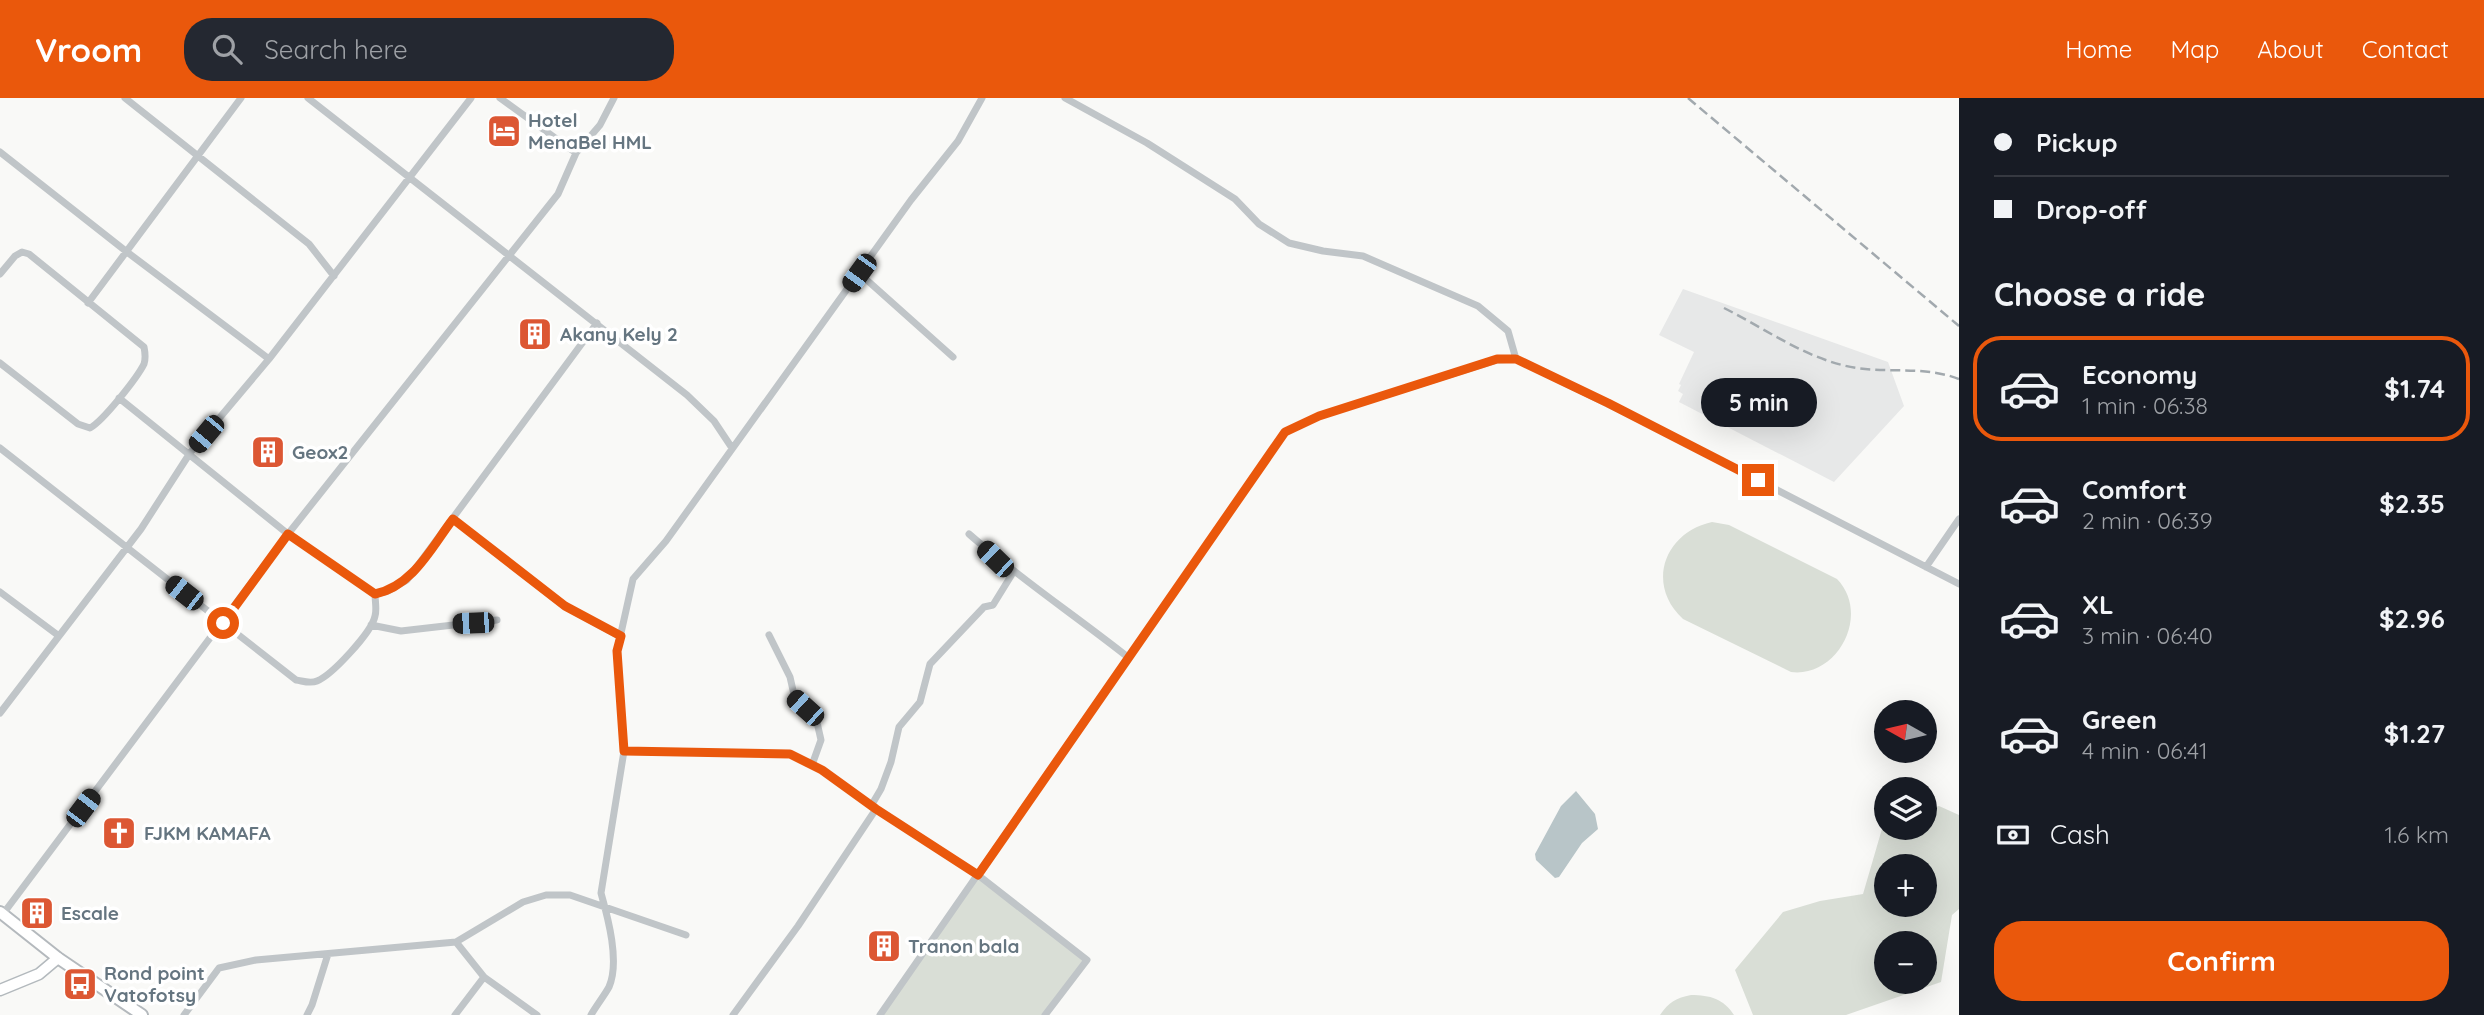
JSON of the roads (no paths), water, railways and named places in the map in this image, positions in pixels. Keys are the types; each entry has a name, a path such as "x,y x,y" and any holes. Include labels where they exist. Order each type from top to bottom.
{"main road":[{"path":"1,913 58,958 142,1015"}],"street":[{"path":"125,98 309,244 334,276"},
{"path":"88,303 241,98"},
{"path":"309,98 687,396 714,421 732,448"},
{"path":"0,713 141,529 190,453 269,359 471,98"},
{"path":"500,98 576,153"},
{"path":"1,913 288,534 558,194 576,153 600,125 614,98"},
{"path":"591,1015 609,986 614,964 601,893 624,751 617,651 634,579 666,541 911,200 958,141 982,98"},
{"path":"1065,98 1147,143 1235,199 1258,224 1289,243 1363,256 1478,306 1508,331 1516,359"},
{"path":"0,152 269,359"},
{"path":"0,274 15,256 22,252 29,254 144,347 144,363 98,424 90,428 84,427 0,363"},
{"path":"859,273 953,358"},
{"path":"119,398 288,534 375,594 388,591 407,580 597,323"},
{"path":"880,1015 1285,432 1319,416 1497,359 1516,359 1629,413 1959,584"},
{"path":"0,448 296,680 310,683 331,673 371,625 376,616 375,594"},
{"path":"453,519 565,606 621,636"},
{"path":"1926,567 1959,519"},
{"path":"969,534 995,559 1129,657"},
{"path":"733,1015 798,926 874,807 891,762 899,727 920,702 930,664 984,607 993,605 1014,571"},
{"path":"0,592 59,636"},
{"path":"371,625 401,631 497,620"},
{"path":"769,635 790,677 794,699 816,718 821,740 812,765"},
{"path":"624,751 790,754 812,765 978,875 1087,960 1045,1015"},
{"path":"184,1015 219,968 256,960 456,942 523,902 546,895 570,895 605,905 686,935"},
{"path":"456,942 484,977 537,1015"},
{"path":"307,1015 328,954"},
{"path":"0,990 39,974 58,958"},
{"path":"455,1015 484,977"}],"railway":[{"path":"1688,98 1959,326"},
{"path":"1724,308 1822,359 1857,368 1934,372 1959,379"}],"place":[{"name":"Hotel MenaBel HML","path":"504,131"},
{"name":"Akany Kely 2","path":"535,334"},
{"name":"Geox2","path":"268,452"},
{"name":"FJKM KAMAFA","path":"119,833"},
{"name":"Escale","path":"37,913"},
{"name":"Tranon bala","path":"884,946"},
{"name":"Rond point Vatofotsy","path":"80,984"}]}
